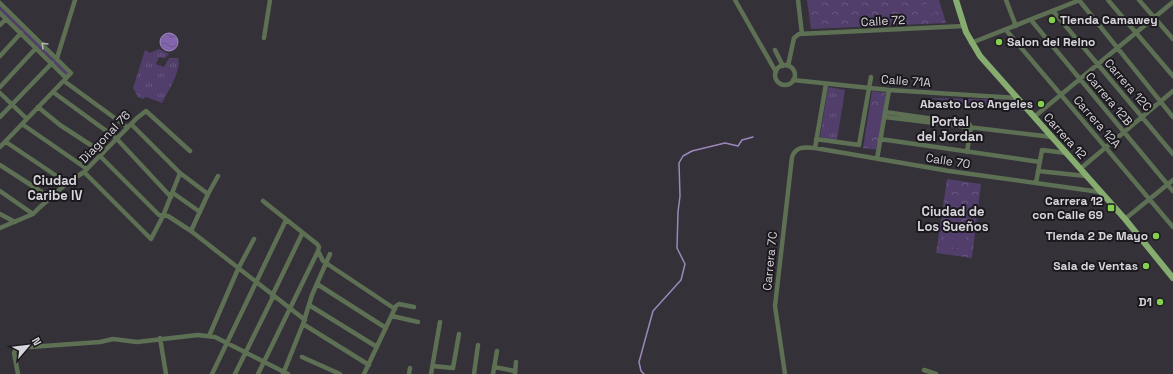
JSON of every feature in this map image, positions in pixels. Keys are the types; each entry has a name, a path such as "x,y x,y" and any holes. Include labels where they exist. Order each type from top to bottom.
{"main road":[{"name":"Carrera 12","path":"956,0 971,43 1034,117 1125,219 1173,278"}],"street":[{"path":"57,58 75,0"},
{"path":"264,38 270,0"},
{"path":"735,0 776,72 776,79 780,83 788,84 793,80 793,70 785,66 775,50"},
{"path":"776,72 785,66 794,38 802,34 798,0"},
{"path":"1006,0 1016,26"},
{"path":"971,43 1079,0 1173,117"},
{"path":"1108,0 1173,76"},
{"path":"1139,0 1173,39"},
{"path":"1034,117 1172,2"},
{"path":"0,3 71,73 0,147"},
{"name":"Carrera 12C","path":"1053,11 1173,154"},
{"path":"0,13 52,63 65,80 129,125 180,173 208,194"},
{"path":"0,25 6,19"},
{"name":"Carrera 12B","path":"1031,20 1173,191"},
{"name":"Calle 72","path":"802,34 964,26"},
{"name":"Carrera 12A","path":"1006,30 1173,227"},
{"path":"0,56 21,33"},
{"path":"0,87 36,48"},
{"path":"0,117 52,63"},
{"path":"816,139 859,146 871,77"},
{"name":"Calle 71A","path":"793,80 870,89 1018,98"},
{"path":"815,148 826,84"},
{"path":"877,159 889,90"},
{"path":"1080,169 1173,91"},
{"path":"53,92 116,138 172,195 200,212"},
{"path":"0,93 27,119"},
{"path":"38,108 60,126 102,155 161,215 168,216 191,232 304,322 369,365"},
{"name":"Diagonal 76","path":"0,228 33,214 67,183 86,171 116,138 144,112 148,112 190,152"},
{"path":"885,114 969,124 971,127 1052,137"},
{"path":"22,124 86,171 151,239 161,215 172,195 180,173"},
{"path":"967,152 971,127"},
{"path":"880,139 1040,162"},
{"path":"6,142 67,183"},
{"name":"Calle 70","path":"796,151 802,147 815,148 877,159 1100,192"},
{"path":"1036,183 1042,150 1066,153"},
{"name":"Carrera 7C","path":"786,374 775,306 792,157 796,151"},
{"path":"0,165 51,198"},
{"path":"1038,171 1086,176"},
{"path":"191,232 218,176"},
{"path":"1125,219 1173,180"},
{"path":"0,191 33,214"},
{"path":"258,374 319,247 263,201"},
{"path":"0,214 15,222"},
{"path":"212,374 286,220"},
{"path":"235,374 302,234"},
{"path":"209,336 238,269 254,239"},
{"path":"318,251 326,263 395,309"},
{"path":"18,374 14,353 16,348 100,342 113,339 137,342 160,338 198,335 215,337 285,373 309,305 330,254"},
{"path":"317,284 386,328"},
{"path":"364,374 398,304 414,307"},
{"path":"309,305 378,347"},
{"path":"392,316 418,322"},
{"path":"431,374 440,322"},
{"path":"433,366 452,369 459,334"},
{"path":"160,338 166,374"},
{"path":"474,374 478,345"},
{"path":"493,374 497,351"},
{"path":"302,357 340,374"},
{"path":"494,368 515,373 516,362"},
{"path":"324,374 326,368"},
{"path":"409,374 410,368"},
{"path":"924,370 936,374"}],"green space":[{"path":"807,0 939,0 946,23 811,29"},
{"path":"931,1 937,11 921,20 916,9"},
{"path":"0,6 69,73 67,76 0,11"},
{"path":"159,49 169,54 165,58 159,57 156,64 164,67 169,58 178,58 179,63 174,80 162,103 146,97 143,99 138,97 133,88 145,50 150,53"},
{"path":"828,87 845,90 837,140 820,137"},
{"path":"872,91 886,93 878,150 863,148"},
{"path":"928,98 1016,100 1025,111 940,100"},
{"path":"870,108 883,110 879,136 866,134"},
{"path":"947,179 981,184 972,258 936,253"},
{"path":"945,234 966,236 964,249 943,246"}],"water":[{"path":"169,33 175,36 178,42 175,48 169,51 163,48 160,42 163,36"}],"waterway":[{"path":"644,374 641,371 639,362 653,311 681,280 685,264 677,248 680,196 679,163 683,156 692,151 725,143 738,146 742,140 753,137"}],"place":[{"name":"Tienda Camawey","path":"1052,20"},
{"name":"Salon del Reino","path":"999,42"},
{"name":"Abasto Los Angeles","path":"1041,104"},
{"name":"Carrera 12 con Calle 69","path":"1111,208"},
{"name":"Tienda 2 De Mayo","path":"1156,236"},
{"name":"Sala de Ventas","path":"1146,266"},
{"name":"D1","path":"1160,302"}],"district":[{"name":"Portal del Jordan","path":"950,128"},
{"name":"Ciudad Caribe IV","path":"55,188"},
{"name":"Ciudad de Los Sueños","path":"953,218"}]}
